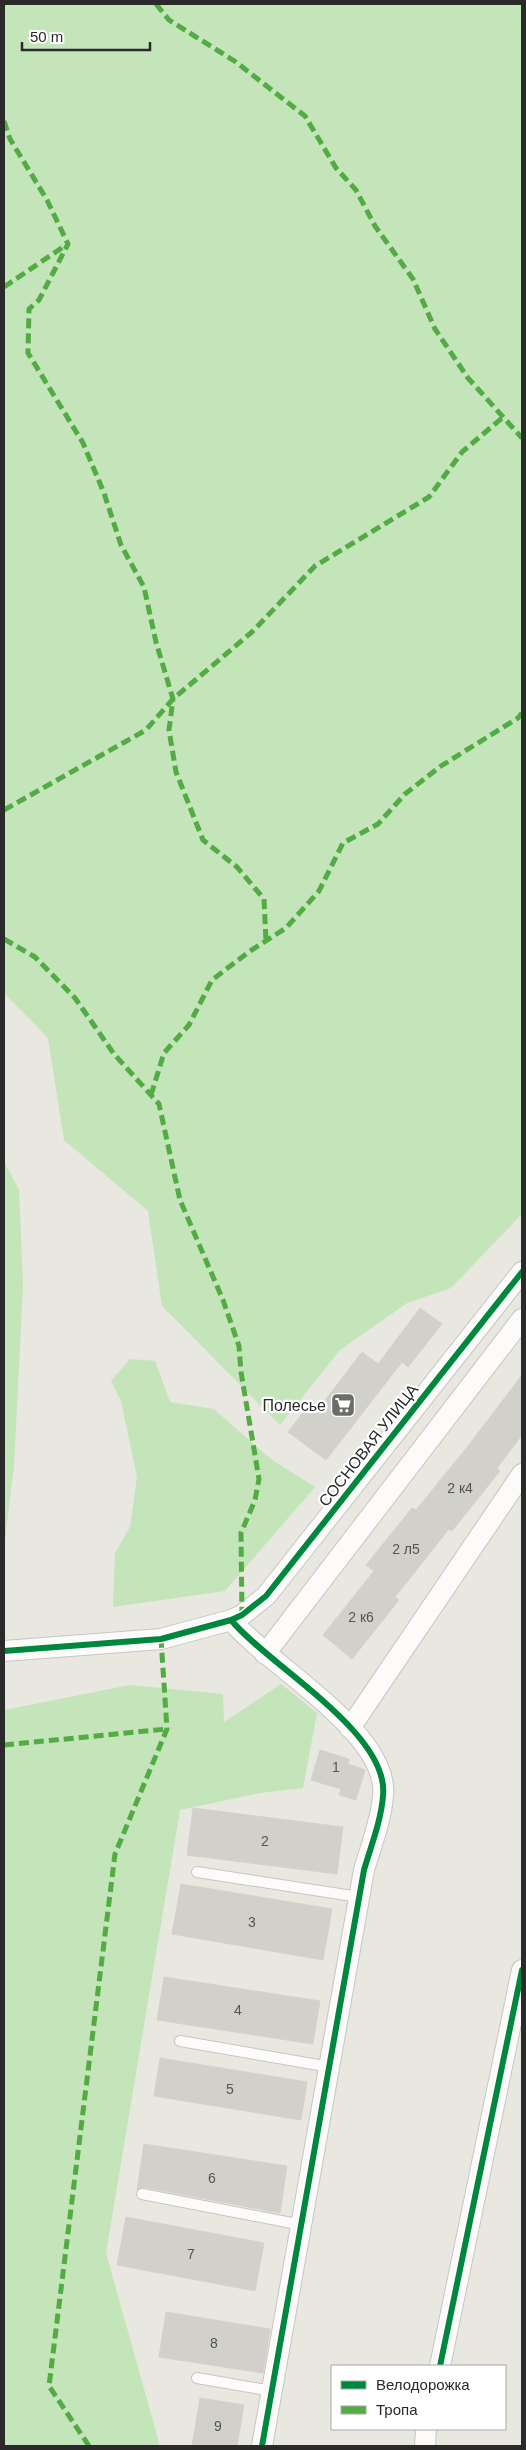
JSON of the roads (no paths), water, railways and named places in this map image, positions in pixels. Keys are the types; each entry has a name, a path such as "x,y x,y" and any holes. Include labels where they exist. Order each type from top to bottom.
{"street":[{"name":"СОСНОВАЯ УЛИЦА","path":"4,1651 161,1639 228,1621 242,1615 266,1596 522,1272"},
{"path":"265,1654 522,1319"},
{"path":"350,1728 522,1474"},
{"path":"228,1621 319,1698 350,1728 375,1759 380,1770 383,1796 359,1898 262,2446"},
{"path":"440,2365 522,1970"},
{"path":"426,2430 426,2446"}],"lane":[{"path":"197,1872 359,1898"},
{"path":"180,2040 330,2067"},
{"path":"142,2194 302,2225"},
{"path":"197,2378 272,2391"}],"place":[{"name":"Полесье","path":"343,1405"}]}
